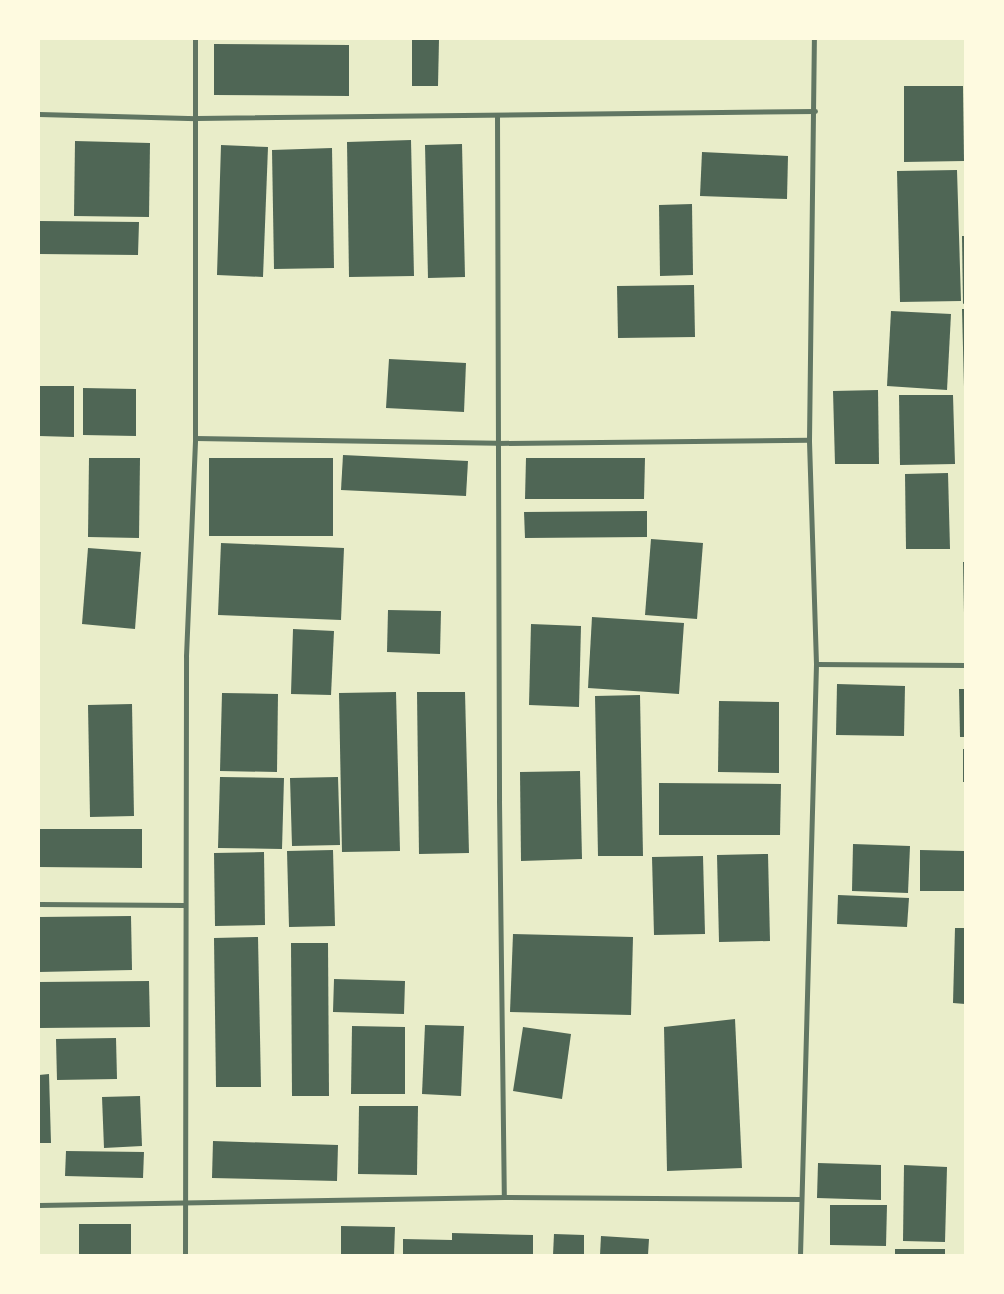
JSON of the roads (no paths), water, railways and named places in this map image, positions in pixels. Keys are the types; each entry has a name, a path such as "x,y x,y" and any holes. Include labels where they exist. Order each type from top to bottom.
{"street":[{"path":"185,1255 184,905 186,656 195,438 197,118 195,39"},
{"path":"800,1255 800,1199 816,664 809,440 815,111 814,39"},
{"path":"39,114 197,118 815,111"},
{"path":"497,115 497,442 504,1197"},
{"path":"195,438 497,442 809,440"},
{"path":"816,664 965,665"},
{"path":"39,904 184,905"},
{"path":"39,1205 504,1197 800,1199"}]}
